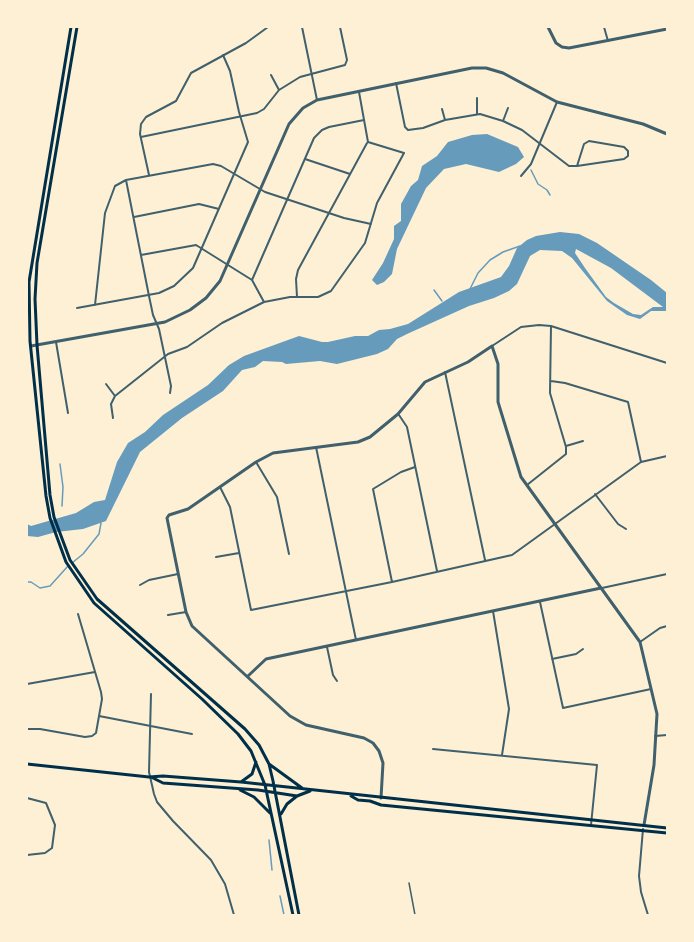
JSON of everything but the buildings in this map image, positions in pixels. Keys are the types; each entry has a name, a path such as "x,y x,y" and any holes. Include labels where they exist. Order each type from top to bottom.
{"main road":[{"path":"71,27 29,282 29,347 48,495 62,543 80,580 102,612 202,699 238,734 256,760 265,785 293,915"},
{"path":"48,495 37,345 35,299 37,263 77,27"},
{"path":"80,580 115,617 245,729 259,745 269,764 299,915"},
{"path":"241,782 252,774 256,760"},
{"path":"27,764 150,777 241,782 667,828"},
{"path":"269,764 282,776 303,789"},
{"path":"150,777 163,783 266,791 297,796"},
{"path":"239,789 254,798 270,813"},
{"path":"280,816 287,804 310,790"},
{"path":"350,794 358,800 381,805 667,833"}],"street":[{"path":"149,175 141,137 141,124 146,117 174,103 191,73 246,43 268,27"},
{"path":"302,27 317,100"},
{"path":"141,137 262,110 279,90 300,77 346,64 340,27"},
{"path":"548,27 555,41 564,48 574,48 667,29"},
{"path":"604,27 608,41"},
{"path":"77,308 149,296 174,286 193,268 203,250 248,142 230,71 223,55"},
{"path":"29,347 156,324 178,316 206,298 220,281 228,265 289,124 295,114 317,100 472,68 486,68 504,72 557,102 643,124 667,134"},
{"path":"271,75 279,90"},
{"path":"396,83 406,129 423,128 445,120 477,114 503,121 522,130 567,165 577,165 624,159 628,156 628,151 624,147 591,141 584,144 577,165"},
{"path":"297,297 298,270 331,214 368,142 358,91"},
{"path":"477,98 477,114"},
{"path":"521,176 531,164 557,102"},
{"path":"503,121 508,108"},
{"path":"442,109 445,120"},
{"path":"252,280 314,138 322,130 364,120"},
{"path":"113,418 111,404 116,396 164,357 187,347 213,328 264,302 297,297 318,297 331,291 364,246 378,199 404,153 368,142"},
{"path":"305,159 350,174"},
{"path":"94,305 105,213 116,186 126,180 208,163 221,166 260,190 331,214 371,224"},
{"path":"126,180 149,296 159,329 171,386 170,393"},
{"path":"134,217 199,204 220,209"},
{"path":"141,255 195,245 252,280 264,302"},
{"path":"527,485 565,456 566,447 552,404 549,381 550,326"},
{"path":"381,798 383,763 373,743 364,738 297,721 281,709 195,628 186,612 167,516 186,510 256,462 280,451 365,440 376,434 398,414 430,378 468,362 521,327 550,326 667,363"},
{"path":"56,342 68,413"},
{"path":"492,346 498,364 498,402 520,474 640,642 657,714 654,765 643,831 639,876 648,915"},
{"path":"445,372 485,561"},
{"path":"549,381 565,382 628,402 641,462"},
{"path":"106,384 116,396"},
{"path":"398,414 407,427 437,571"},
{"path":"566,447 584,441"},
{"path":"316,447 356,640"},
{"path":"220,487 230,507 251,610 512,555 641,462 667,456"},
{"path":"256,462 277,497 289,554"},
{"path":"392,582 373,489 401,472 416,467"},
{"path":"595,494 618,524 626,529"},
{"path":"216,557 239,553"},
{"path":"140,585 149,580 178,574"},
{"path":"248,676 266,659 667,574"},
{"path":"540,601 563,708 651,689"},
{"path":"493,611 509,709 502,755"},
{"path":"168,615 186,612"},
{"path":"27,729 92,736 96,733 102,699 96,671 78,614"},
{"path":"640,642 660,628 667,626"},
{"path":"327,646 333,675 337,681"},
{"path":"552,659 576,654 583,649"},
{"path":"27,684 96,671"},
{"path":"151,694 150,777 157,802 200,848 219,874 234,915"},
{"path":"99,716 192,734"},
{"path":"656,736 667,735"},
{"path":"433,749 597,765 591,825"},
{"path":"27,798 46,803 54,821 52,848 45,853 27,855"},
{"path":"408,883 415,915"}],"water":[{"path":"487,134 518,147 524,157 516,164 499,172 466,164 444,169 426,188 397,249 392,274 377,285 372,280 394,239 394,226 401,221 401,204 411,186 418,180 422,166 437,156 448,142 472,135"},
{"path":"560,232 579,234 597,243 667,293 667,311 651,311 640,319 627,315 607,301 572,258 562,251 540,250 530,256 517,284 509,291 407,334 397,339 388,349 377,354 337,364 320,361 286,364 263,361 255,367 242,370 223,391 182,418 140,452 106,521 83,529 38,537 27,536 27,524 31,526 76,513 94,502 105,500 117,462 128,443 244,356 299,336 328,342 355,336 368,336 379,330 408,324 459,292 501,277 517,248 536,236","holes":["576,249 611,268 663,307 653,307 641,315 633,314 614,303 606,297 585,268 575,253"]}],"waterway":[{"path":"531,170 538,184 550,195"},
{"path":"470,289 478,273 490,260 520,246"},
{"path":"434,290 442,301"},
{"path":"60,464 63,487 62,506"},
{"path":"72,563 83,554 99,534 101,523"},
{"path":"27,582 40,588 50,586 68,566"},
{"path":"269,840 272,870"},
{"path":"280,896 284,915"}]}
